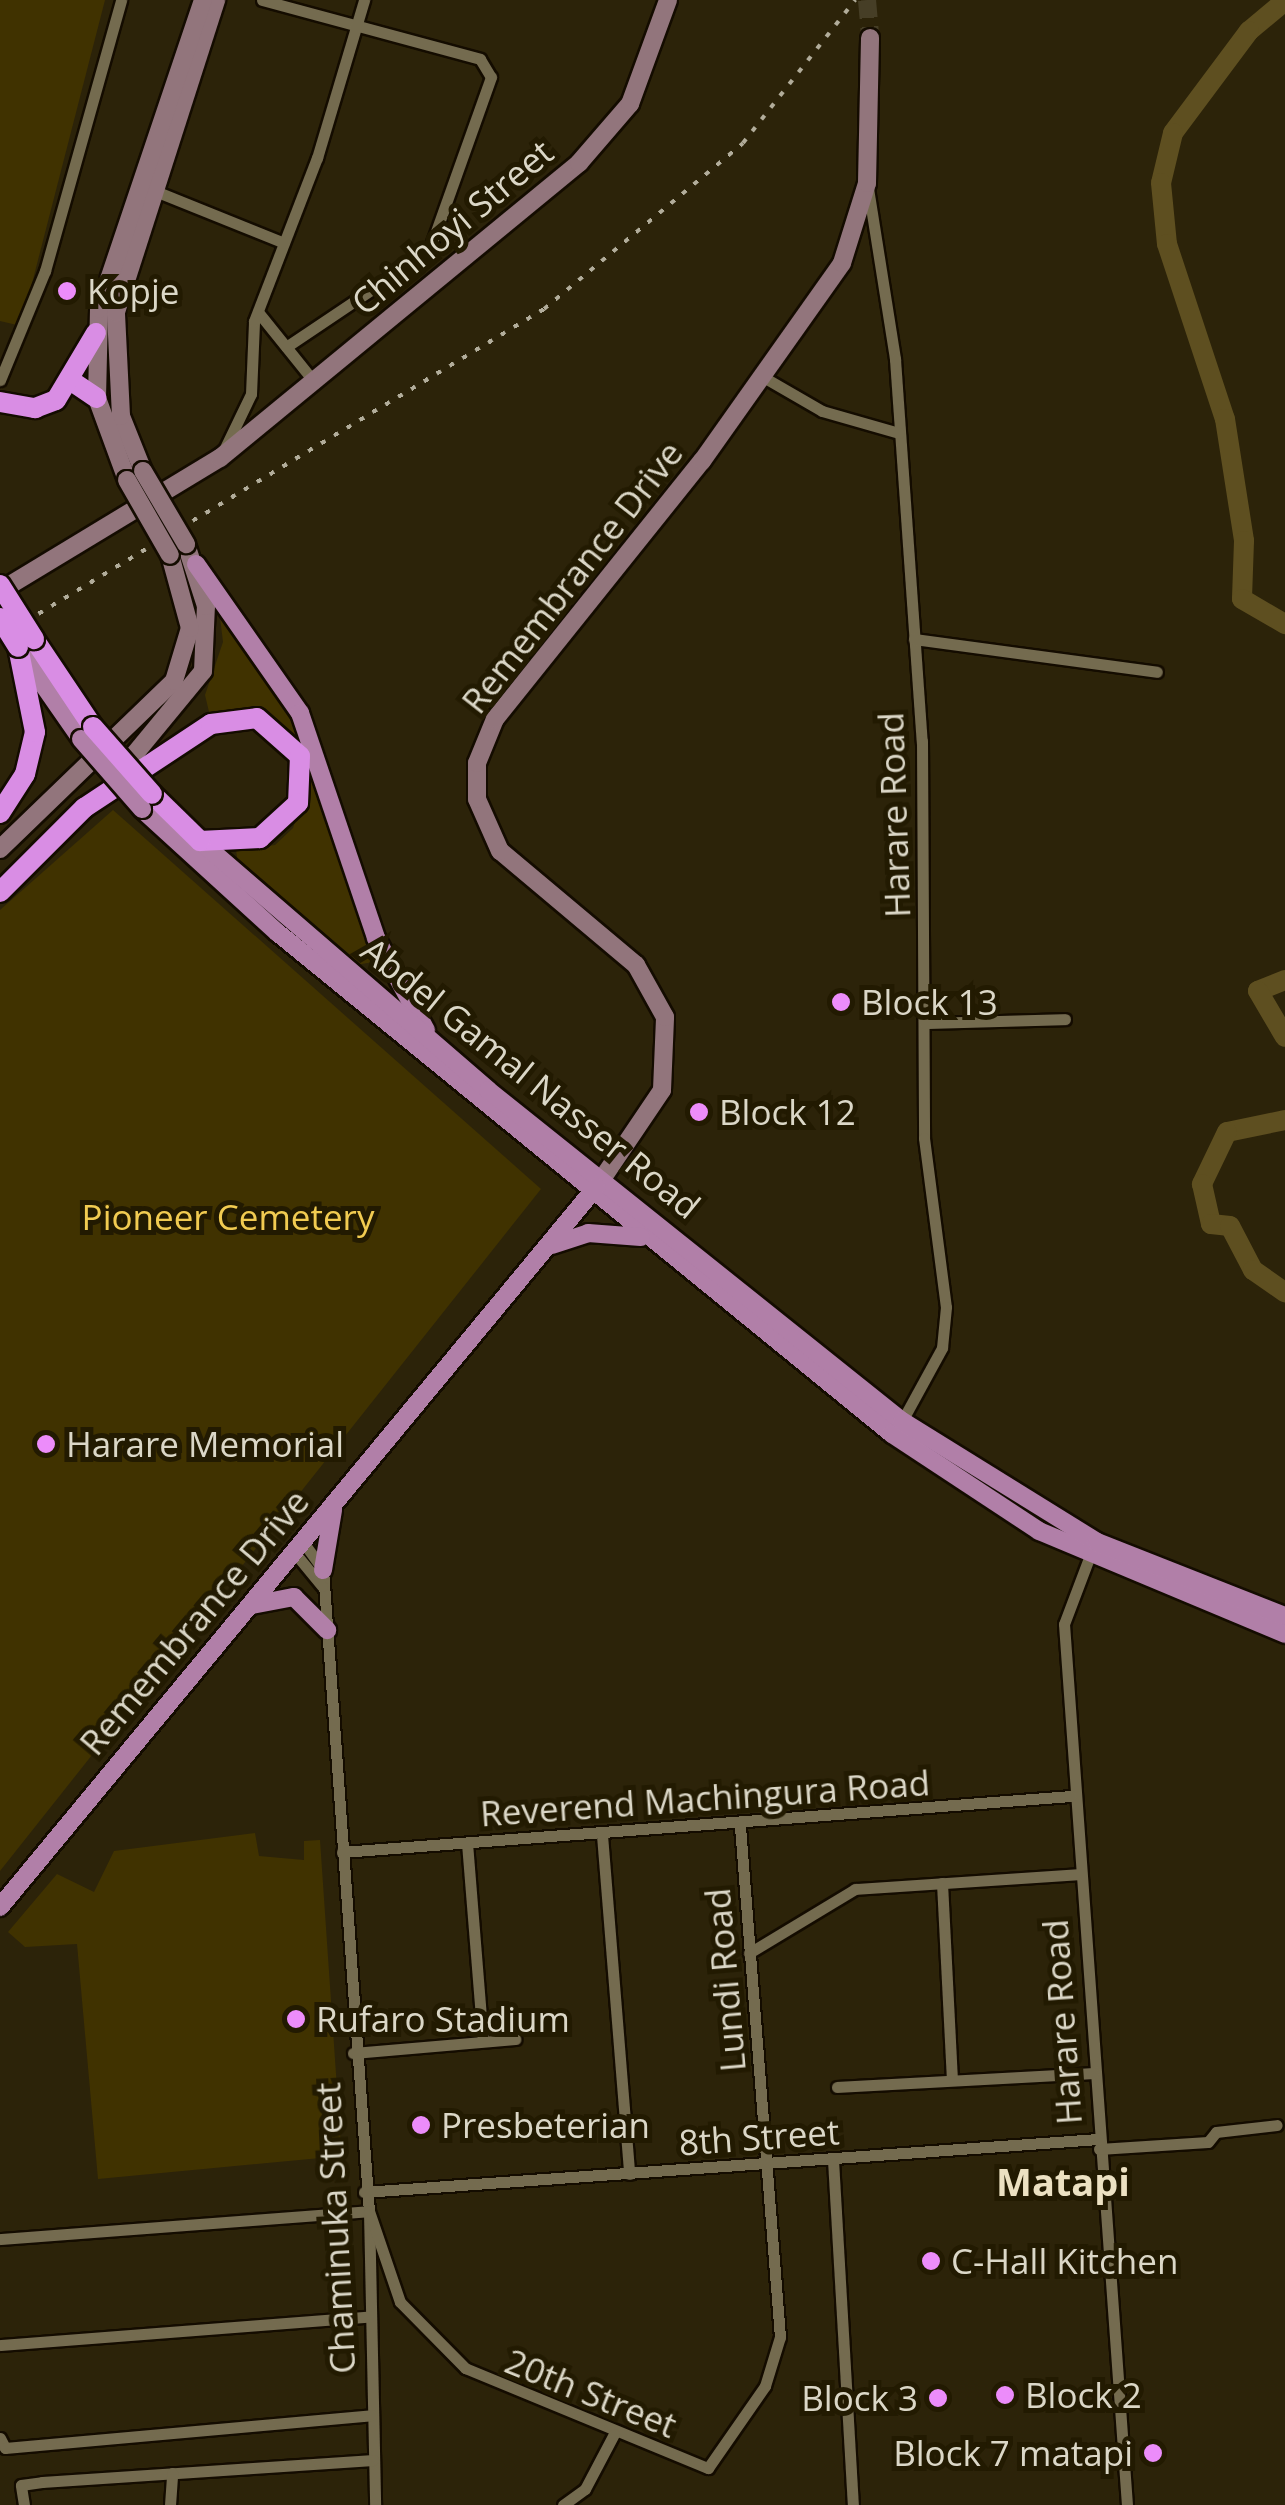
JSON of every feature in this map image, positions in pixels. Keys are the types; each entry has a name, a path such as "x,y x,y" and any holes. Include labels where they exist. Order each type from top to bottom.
{"highway":[{"path":"0,402 47,405 70,380 96,333"},
{"path":"70,380 97,398"},
{"name":"Abdel Gamal Nasser Road","path":"0,588 24,646"},
{"name":"Abdel Gamal Nasser Road","path":"0,618 87,733 147,802 200,841"},
{"path":"0,813 25,774 35,732 24,646"},
{"path":"0,892 84,808 211,724 247,717 282,731 302,767 287,819 245,842 200,841"}],"main road":[{"path":"196,564 300,713 372,926 432,1041"},
{"name":"Abdel Gamal Nasser Road","path":"147,802 596,1188 897,1427"},
{"name":"Abdel Gamal Nasser Road","path":"200,841 432,1041 651,1240 897,1427 1092,1549"},
{"name":"Remembrance Drive","path":"0,1907 596,1188"},
{"path":"552,1244 620,1230 651,1240"},
{"path":"324,1580 334,1504"},
{"path":"1092,1549 1285,1616"},
{"path":"1092,1549 1285,1634"},
{"path":"247,1607 294,1597 328,1630"}],"street":[{"path":"0,380 45,271 121,0"},
{"path":"135,476 121,416 114,332 149,188 202,0"},
{"path":"0,849 174,682 190,628 178,550 135,476 97,398 96,333 216,0"},
{"path":"262,0 356,24 488,68 463,176 430,251 286,347"},
{"path":"220,458 252,394 258,312 364,0"},
{"name":"Chinhoyi Street","path":"0,588 220,458 316,384 614,128 648,70 668,0"},
{"name":"Remembrance Drive","path":"596,1188 662,1090 664,1017 636,965 500,852 477,799 477,763 494,719 765,378 842,263 867,183 870,38"},
{"name":"Harare Road","path":"867,183 900,433 914,639 924,1138 946,1326 897,1427"},
{"path":"149,188 284,243"},
{"path":"258,312 316,384"},
{"path":"765,378 822,412 900,433"},
{"path":"84,808 196,686 208,628 196,564 178,550"},
{"path":"914,639 1157,672"},
{"path":"924,1023 1066,1019"},
{"path":"298,1547 324,1580"},
{"path":"298,1547 324,1580"},
{"name":"Harare Road","path":"1092,1549 1064,1624 1071,1796 1127,2505"},
{"name":"Chaminuka Street","path":"324,1580 354,2054 364,2192 369,2211 374,2505"},
{"name":"Reverend Machingura Road","path":"342,1852 740,1826 1071,1796"},
{"name":"Lundi Road","path":"708,2468 776,2362 768,2164 740,1826"},
{"path":"602,1835 629,2174"},
{"path":"466,1843 483,2040"},
{"path":"749,1952 855,1889 1080,1874"},
{"path":"942,1884 952,2079"},
{"path":"354,2054 515,2038"},
{"path":"836,2088 1094,2072"},
{"name":"8th Street","path":"364,2192 1098,2144 1208,2142 1216,2132 1276,2125"},
{"path":"833,2160 854,2505"},
{"path":"0,2239 369,2211"},
{"name":"20th Street","path":"369,2211 400,2302 428,2334 492,2384 708,2468"},
{"path":"0,2346 368,2316"},
{"path":"0,2438 5,2448 372,2415"},
{"path":"563,2505 585,2488 614,2434"},
{"path":"24,2505 21,2485 373,2460"},
{"path":"170,2505 172,2473"}],"green space":[{"path":"0,0 105,0 21,326 0,321"},
{"path":"217,593 296,718 379,961 356,965 238,864 236,850 275,845 293,828 311,773 306,752 273,719 210,716 205,695 223,642"},
{"name":"Pioneer Cemetery","path":"113,810 541,1189 0,1871 0,910"},
{"name":"Rufaro Stadium","path":"255,1833 259,1856 304,1860 304,1841 320,1840 341,2147 331,2157 98,2179 77,1944 25,1947 8,1932 57,1874 94,1892 114,1851"}],"waterway":[{"path":"1285,1 1249,31 1173,133 1161,183 1167,244 1225,419 1244,541 1242,599 1285,624"},
{"path":"1285,980 1258,991 1285,1037"},
{"path":"1285,1120 1227,1132 1202,1184 1211,1224 1230,1226 1253,1270 1285,1292"}],"tunnel":[{"path":"867,0 870,38"}],"railway":[{"path":"0,637 544,309 743,143 855,0"}],"place":[{"name":"Kopje","path":"67,291"},
{"name":"Block 13","path":"841,1002"},
{"name":"Block 12","path":"699,1112"},
{"name":"Harare Memorial","path":"46,1444"},
{"name":"Rufaro Stadium","path":"296,2019"},
{"name":"Presbeterian","path":"421,2125"},
{"name":"C-Hall Kitchen","path":"931,2261"},
{"name":"Block 2","path":"1005,2395"},
{"name":"Block 3","path":"938,2398"},
{"name":"Block 7 matapi","path":"1153,2453"}],"district":[{"name":"Matapi","path":"1063,2182"}]}
